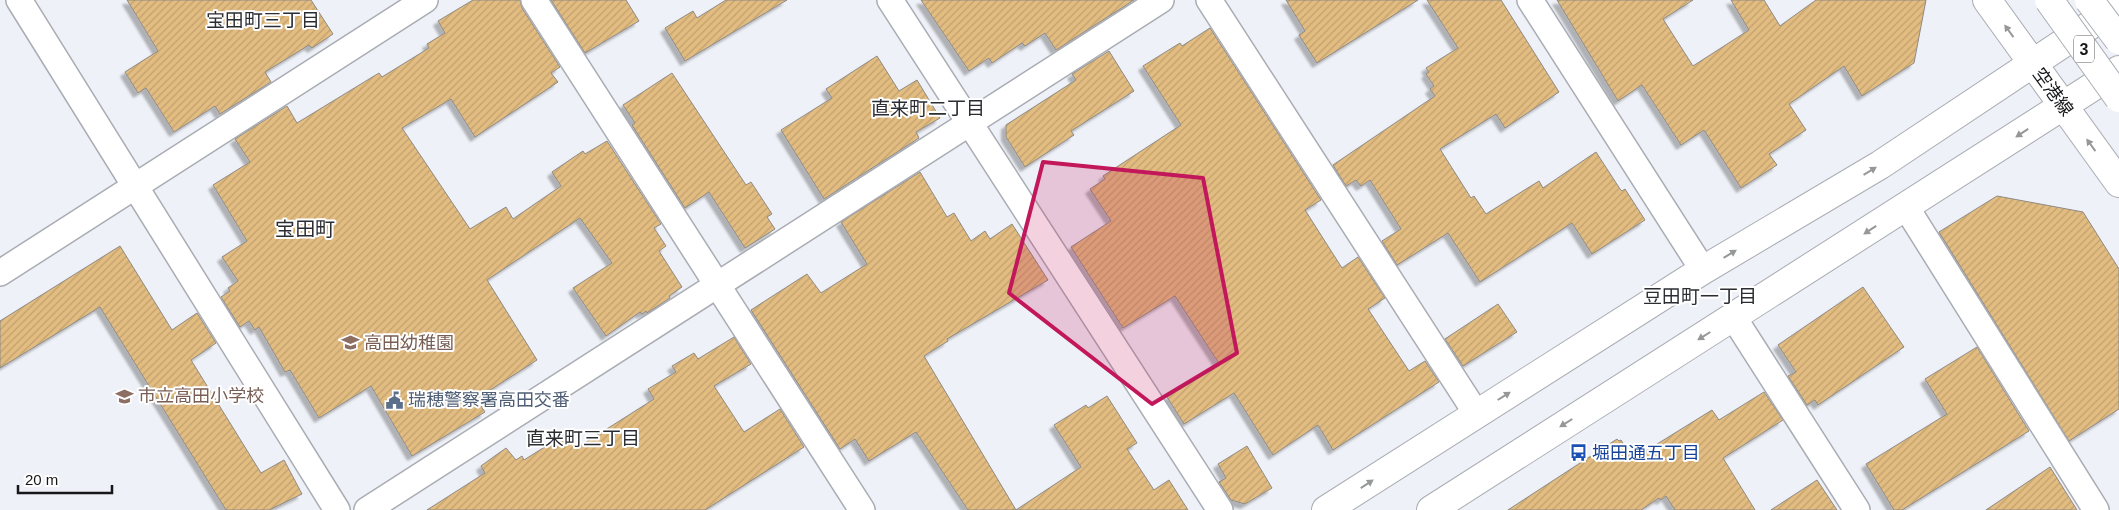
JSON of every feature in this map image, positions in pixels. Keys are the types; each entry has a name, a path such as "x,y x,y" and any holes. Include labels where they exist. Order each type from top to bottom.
{"main road":[{"name":"空港線","path":"1987,0 2119,183"},
{"name":"3","path":"2049,0 2119,98"},
{"path":"2089,0 2119,40"},
{"path":"1326,510 1703,270 1880,165 2119,6"},
{"path":"1431,510 2119,70"}],"street":[{"path":"19,0 337,510"},
{"path":"0,273 425,0"},
{"path":"534,0 862,510"},
{"path":"890,0 1220,510"},
{"path":"367,510 1161,0"},
{"path":"1209,0 1476,413"},
{"path":"1530,0 1703,270"},
{"path":"1906,207 2096,510"},
{"path":"1734,318 1857,510"}],"highlighted area":[{"path":"1043,162 1203,178 1237,353 1152,404 1009,293"}],"building":[{"path":"127,0 311,0 333,34 312,48 309,45 265,72 271,82 220,114 215,106 174,132 146,88 138,93 125,72 158,51"},
{"path":"473,0 520,0 522,8 560,67 551,73 558,82 475,137 451,99 402,128 470,229 506,207 513,219 561,186 552,172 583,151 585,154 607,141 661,224 654,228 666,246 659,251 682,287 669,296 670,298 647,313 646,311 642,314 640,312 606,336 573,288 612,263 580,218 487,280 537,360 484,394 488,401 480,405 485,412 412,456 371,386 319,418 290,370 285,372 259,327 255,330 249,321 240,327 221,297 230,291 228,288 238,281 222,257 247,241 213,185 250,162 235,139 287,106 297,123 379,73 382,77 429,48 427,44 445,33 438,21"},
{"path":"551,0 626,0 639,21 585,53"},
{"path":"726,0 787,0 685,61 665,28 693,11 697,18"},
{"path":"921,0 1134,0 1056,50 1045,33 1025,46 1022,43 992,63 989,58 969,71"},
{"path":"1286,0 1418,0 1317,63 1299,35 1305,31"},
{"path":"1427,0 1501,0 1559,92 1505,128 1496,114 1440,149 1471,198 1474,196 1486,214 1539,181 1543,188 1596,152 1620,189 1622,191 1625,189 1645,220 1592,254 1572,223 1480,282 1448,233 1397,265 1382,241 1401,229 1370,180 1361,186 1356,180 1346,186 1333,165 1435,96 1430,89 1434,86 1426,74 1429,72 1426,68 1458,48"},
{"path":"1557,0 1693,0 1663,19 1693,66 1749,30 1731,0 1764,0 1780,26 1816,0 1926,0 1914,63 1862,96 1844,66 1789,104 1806,130 1769,154 1777,165 1741,188 1704,130 1681,145 1642,85 1618,101"},
{"path":"1210,28 1321,200 1305,210 1342,268 1358,257 1385,298 1368,309 1409,371 1425,361 1439,382 1333,450 1318,425 1273,455 1234,393 1184,424 1167,397 1220,365 1175,296 1123,328 1071,247 1111,221 1090,189 1105,179 1103,176 1181,125 1143,66 1180,43 1182,46"},
{"path":"1109,51 1134,91 1071,131 1074,135 1025,167 1006,137 1006,125 1076,80 1072,74"},
{"path":"877,56 899,91 917,80 940,118 916,132 919,138 824,199 781,130 832,98 826,89"},
{"path":"672,73 746,185 751,182 772,214 767,217 775,229 745,248 709,192 685,208 632,125 635,123 623,105"},
{"path":"920,172 947,217 954,213 971,241 985,231 990,239 1012,224 1048,280 947,339 948,341 924,356 1016,510 968,510 916,432 869,461 855,439 840,449 751,310 807,274 821,293 867,264 841,222"},
{"path":"1997,196 2083,212 2119,269 2119,409 2069,441 1939,232"},
{"path":"120,246 172,330 197,313 216,343 191,360 261,473 284,460 302,494 269,510 226,510 100,307 0,368 0,321"},
{"path":"1863,287 1904,347 1818,405 1815,400 1807,405 1788,376 1796,372 1778,345"},
{"path":"1498,304 1517,332 1463,366 1445,339"},
{"path":"734,337 751,364 714,386 744,432 780,409 804,447 705,510 427,510 485,473 481,466 506,448 516,460 522,456 524,460 567,433 577,448 654,399 648,389 676,372 672,366 694,353 698,359"},
{"path":"1977,347 2029,431 1902,510 1894,510 1866,464 1947,414 1925,379"},
{"path":"1764,392 1783,420 1723,458 1755,510 1675,510 1666,496 1661,500 1659,498 1641,510 1508,510 1617,439 1621,440 1633,459 1712,410 1719,420"},
{"path":"1107,396 1137,443 1127,449 1154,490 1169,480 1188,510 1016,510 1081,467 1054,425 1086,405 1088,408"},
{"path":"1247,446 1272,488 1245,504 1231,500 1219,482 1226,478 1218,464"},
{"path":"2050,467 2077,510 1986,510"},
{"path":"1817,480 1837,510 1771,510"}],"place":[{"name":"高田幼稚園","path":"350,343"},
{"name":"市立高田小学校","path":"124,396"},
{"name":"瑞穂警察署高田交番","path":"394,400"},
{"name":"堀田通五丁目","path":"1578,453"}],"district":[{"name":"宝田町三丁目","path":"263,20"},
{"name":"直来町二丁目","path":"928,108"},
{"name":"宝田町","path":"305,229"},
{"name":"豆田町一丁目","path":"1700,296"},
{"name":"直来町三丁目","path":"583,438"}]}
